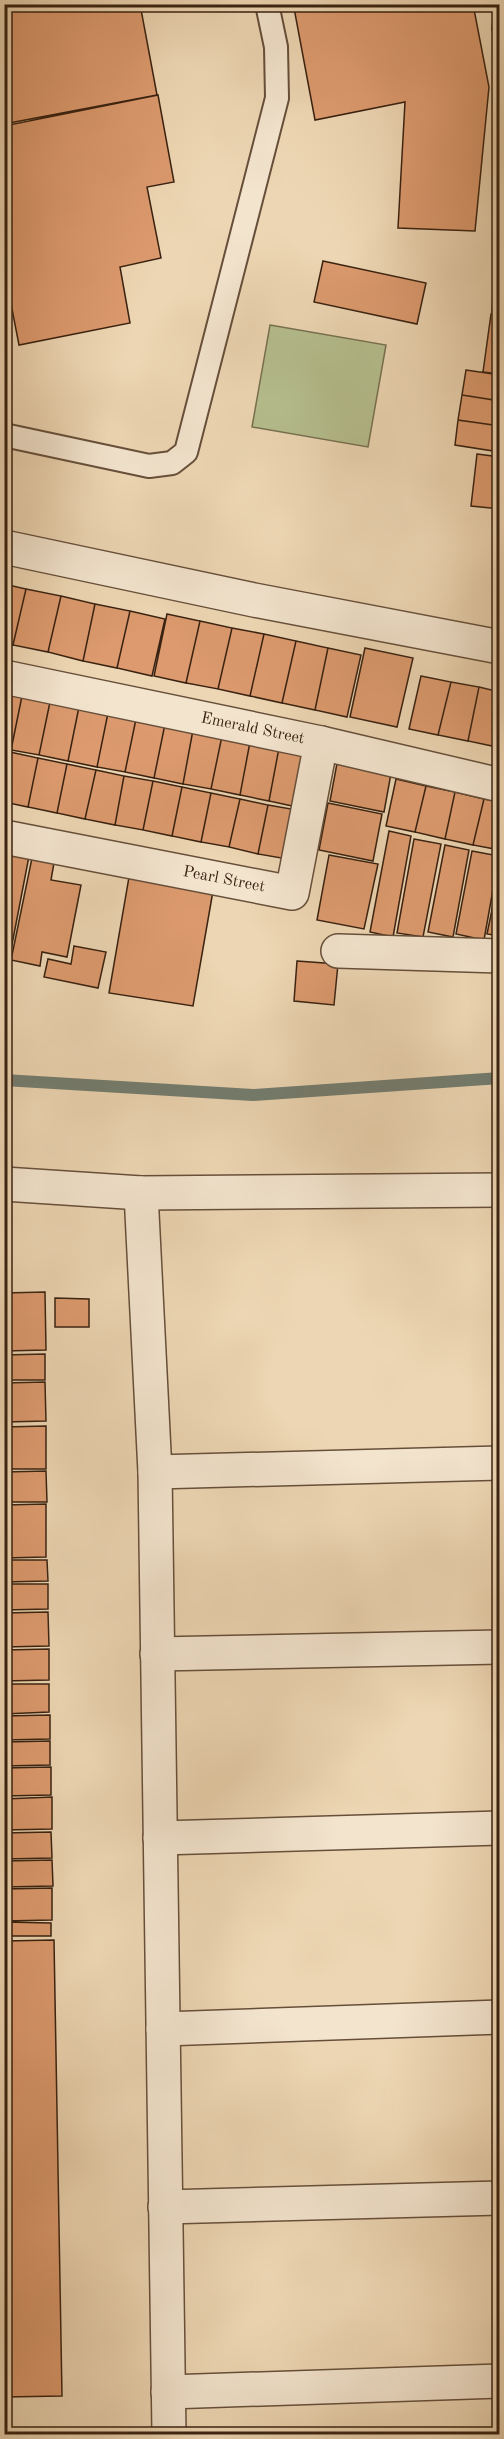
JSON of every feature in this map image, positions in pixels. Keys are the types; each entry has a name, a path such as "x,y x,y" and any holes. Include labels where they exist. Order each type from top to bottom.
{"street":[{"path":"4,547 254,600 500,647"},
{"name":"Emerald Street","path":"4,678 321,743 500,785"},
{"name":"Pearl Street","path":"4,837 292,893 321,743"},
{"path":"338,951 500,956"},
{"path":"4,1184 141,1193 500,1190"},
{"path":"141,1193 155,1472 169,2434"},
{"path":"155,1472 500,1463"},
{"path":"157,1654 500,1647"},
{"path":"160,1838 500,1828"},
{"path":"163,2029 500,2017"},
{"path":"165,2207 500,2198"},
{"path":"168,2392 500,2382"}],"lane":[{"path":"4,435 149,466 172,463 186,452 277,98 276,47 267,4"}],"green space":[{"path":"270,325 386,345 368,447 252,427"}],"building":[{"path":"4,4 140,4 157,95 4,124"},
{"path":"310,4 473,4 489,87 475,231 398,228 405,102 315,120 294,8"},
{"path":"494,4 500,4 500,31 492,30"},
{"path":"158,95 174,182 147,187 161,258 120,267 130,323 19,345 4,268 4,126"},
{"path":"499,217 500,240 497,240"},
{"path":"497,242 500,242 500,264 496,264"},
{"path":"323,261 426,283 417,324 314,302"},
{"path":"494,266 500,266 500,315 492,314"},
{"path":"491,314 500,315 500,374 483,372"},
{"path":"466,370 500,375 500,401 462,395"},
{"path":"462,395 500,401 500,426 458,420"},
{"path":"458,420 500,426 500,452 455,445"},
{"path":"477,454 500,457 500,509 471,506"},
{"path":"4,584 26,589 13,645 4,643"},
{"path":"26,589 61,596 48,652 13,645"},
{"path":"61,596 95,604 83,661 48,652"},
{"path":"95,604 130,611 117,668 83,661"},
{"path":"130,611 165,619 152,676 117,668"},
{"path":"167,614 200,621 186,683 154,676"},
{"path":"200,621 232,628 218,689 186,683"},
{"path":"232,628 264,634 250,696 218,689"},
{"path":"264,634 296,641 282,703 250,696"},
{"path":"296,641 328,648 315,710 282,703"},
{"path":"328,648 361,655 347,717 315,710"},
{"path":"365,648 413,658 397,727 350,717"},
{"path":"421,676 451,682 438,735 409,729"},
{"path":"451,682 479,687 468,741 438,735"},
{"path":"479,687 500,692 500,736 497,747 468,741"},
{"path":"4,692 22,696 11,750 4,748"},
{"path":"22,696 50,702 39,755 11,750"},
{"path":"50,702 79,707 68,761 39,755"},
{"path":"79,707 108,713 97,767 68,761"},
{"path":"108,713 136,719 125,772 97,767"},
{"path":"136,719 165,724 154,778 125,772"},
{"path":"165,724 193,730 183,784 154,778"},
{"path":"193,730 222,736 211,789 183,784"},
{"path":"222,736 250,742 240,795 211,789"},
{"path":"250,742 279,748 269,801 240,795"},
{"path":"279,748 308,753 297,807 269,801"},
{"path":"4,751 10,752 4,777"},
{"path":"10,752 38,758 28,807 4,802 4,777"},
{"path":"38,758 67,764 57,813 28,807"},
{"path":"338,758 392,768 384,812 330,801"},
{"path":"67,764 96,770 85,819 57,813"},
{"path":"96,770 124,776 115,825 85,819"},
{"path":"124,776 153,781 143,830 115,825"},
{"path":"396,779 426,786 415,832 386,826"},
{"path":"153,781 182,787 172,836 143,830"},
{"path":"426,786 455,792 445,839 415,832"},
{"path":"182,787 211,793 201,842 172,836"},
{"path":"455,792 484,799 473,845 445,839"},
{"path":"211,793 240,799 229,847 201,842"},
{"path":"240,799 268,805 258,854 229,847"},
{"path":"484,799 500,802 500,850 473,845"},
{"path":"328,803 382,814 373,861 319,850"},
{"path":"268,805 297,810 287,859 258,854"},
{"path":"389,831 411,836 393,937 370,932"},
{"path":"414,839 441,844 423,937 397,933"},
{"path":"445,845 469,850 453,937 428,932"},
{"path":"13,848 30,851 9,960 4,959 4,873 8,874"},
{"path":"472,851 499,856 484,940 456,934"},
{"path":"33,853 55,857 51,880 81,885 67,957 42,952 40,966 11,960"},
{"path":"329,855 378,864 364,929 317,920"},
{"path":"500,871 500,936 487,934"},
{"path":"129,877 213,891 193,1006 109,993"},
{"path":"74,946 106,952 98,988 44,977 48,959 71,964"},
{"path":"297,961 338,964 334,1005 294,1001"},
{"path":"45,1292 46,1350 4,1351 4,1293"},
{"path":"55,1298 89,1299 89,1327 55,1327"},
{"path":"45,1354 45,1380 4,1380 4,1355"},
{"path":"45,1382 46,1421 4,1422 4,1383"},
{"path":"46,1426 46,1469 4,1469 4,1427"},
{"path":"46,1471 47,1502 4,1502 4,1472"},
{"path":"46,1504 46,1557 4,1558 4,1505"},
{"path":"4,1560 47,1560 48,1581 4,1582"},
{"path":"4,1584 48,1584 48,1609 4,1610"},
{"path":"48,1612 49,1646 4,1647 4,1613"},
{"path":"49,1649 49,1680 4,1681 4,1650"},
{"path":"4,1684 49,1684 49,1712 4,1714"},
{"path":"50,1715 50,1739 4,1740 4,1716"},
{"path":"50,1741 50,1765 4,1766 4,1742"},
{"path":"51,1767 51,1795 4,1796 4,1768"},
{"path":"52,1797 52,1829 4,1830 4,1799"},
{"path":"51,1832 52,1858 4,1859 4,1833"},
{"path":"52,1860 53,1886 4,1887 4,1861"},
{"path":"52,1888 52,1920 4,1921 4,1889"},
{"path":"4,1922 51,1923 51,1936 4,1936"},
{"path":"54,1940 62,2396 4,2397 4,1941"}],"waterway":[{"path":"4,1080 253,1095 500,1078"}]}
